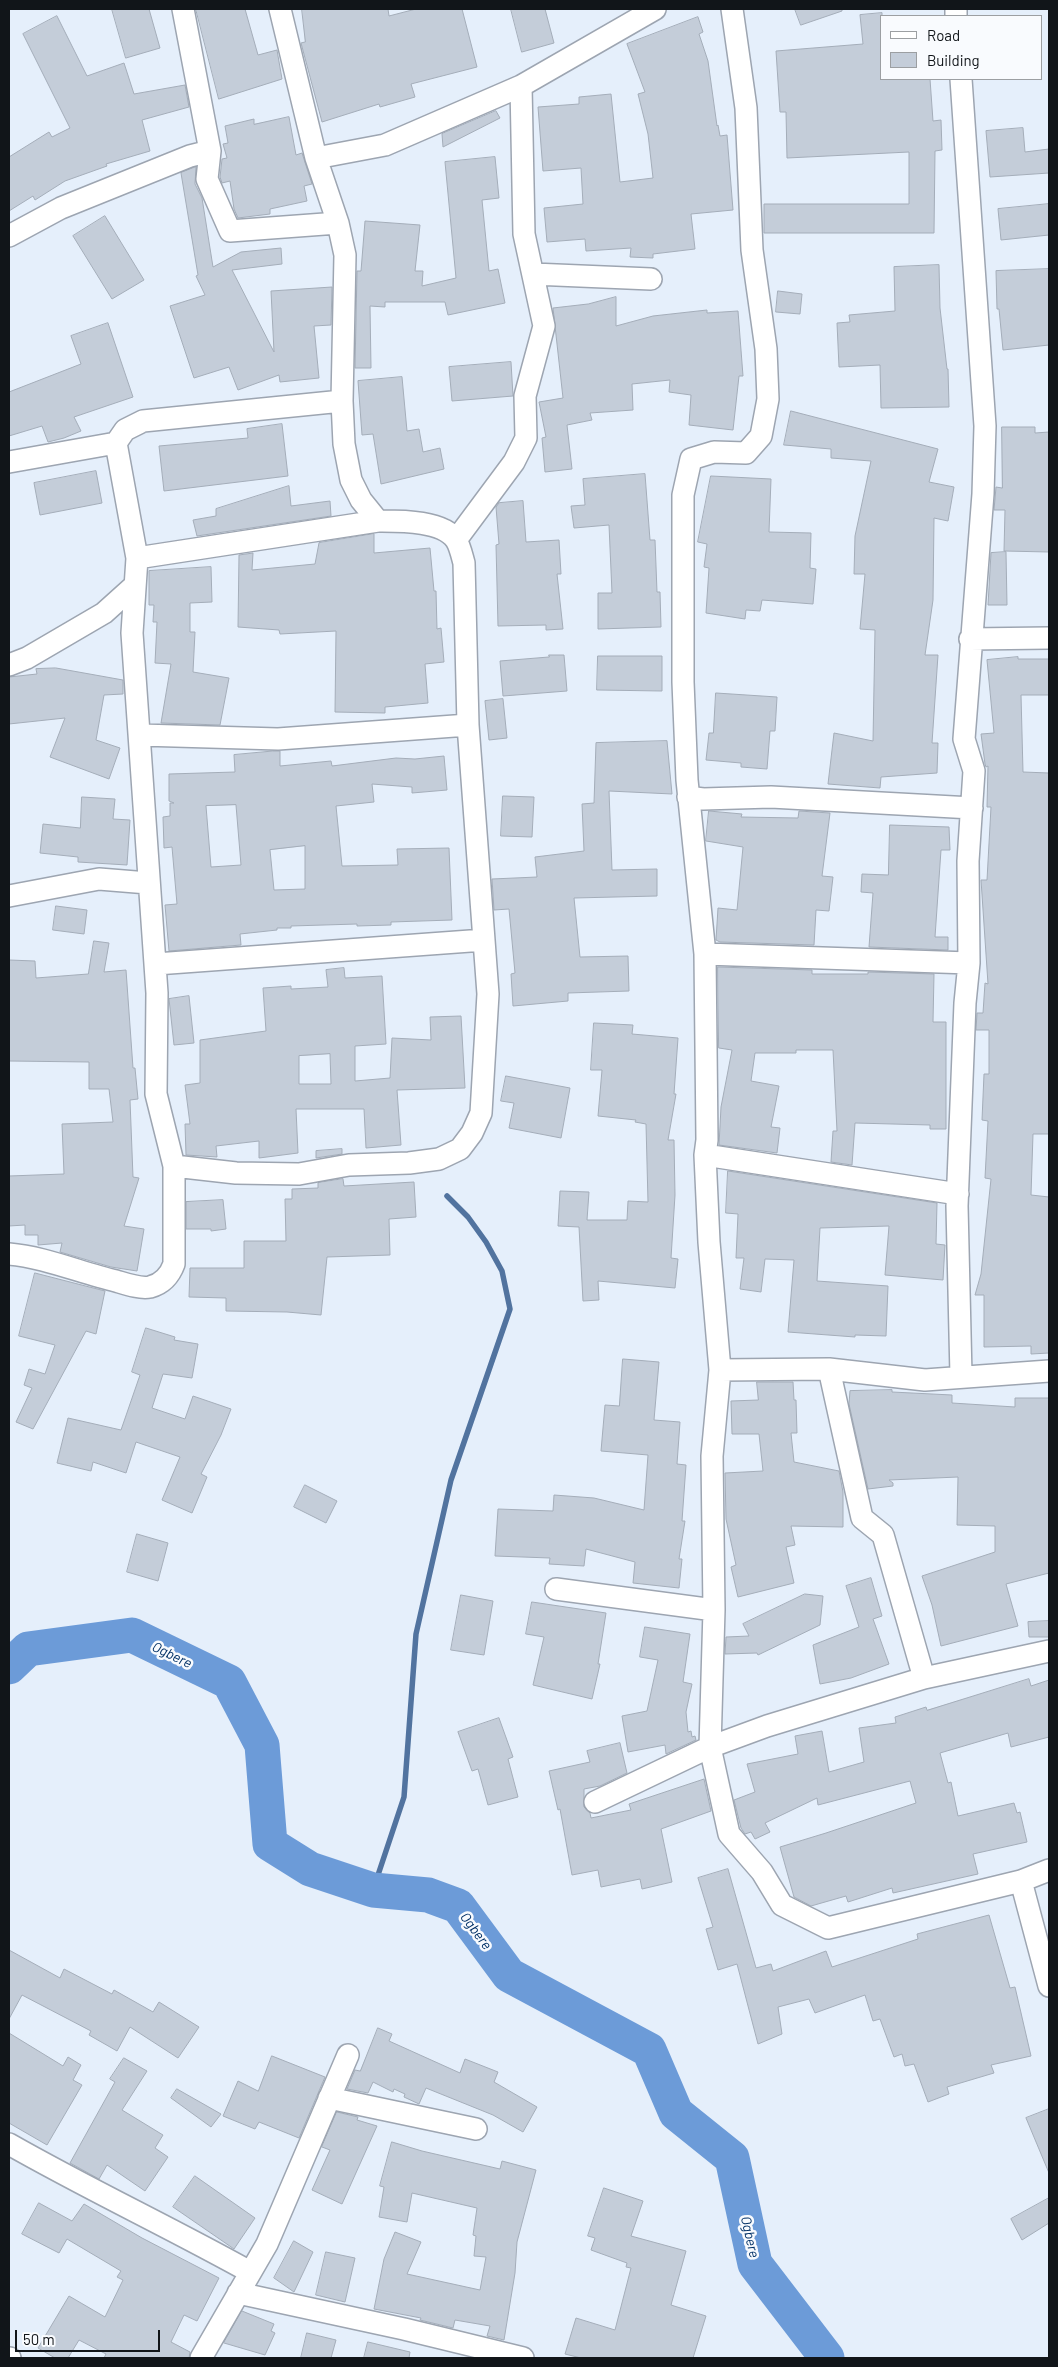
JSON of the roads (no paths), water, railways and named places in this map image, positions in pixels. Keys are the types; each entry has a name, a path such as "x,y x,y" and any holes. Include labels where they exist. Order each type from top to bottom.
{"street":[{"path":"182,9 210,151 208,179 230,232 338,223"},
{"path":"280,9 316,158 338,223 345,255 342,401 344,444 352,480 361,500 378,521"},
{"path":"316,158 385,145 521,86 655,9"},
{"path":"732,9 746,108 752,250 766,349 768,400 761,436 746,452 714,452 691,458 683,495 682,663 688,798 705,954 705,1156 708,1242 720,1370 712,1456 714,1610 710,1747 729,1834 762,1872 782,1905 828,1928 1021,1881 1049,1870"},
{"path":"960,1376 958,1194 965,1003 969,963 968,861 974,771 964,739 970,639 983,494 984,426 961,80"},
{"path":"456,540 514,462 526,438 525,396 544,326 524,234 521,86"},
{"path":"9,236 61,208 190,156 210,151"},
{"path":"533,274 651,279"},
{"path":"9,462 116,442 125,430 143,421 342,401"},
{"path":"9,1254 24,1255 138,1287 150,1287 167,1278 174,1264 174,1166 156,1094 158,993 151,891 148,882 141,735 132,633 137,558 116,442"},
{"path":"137,558 378,521 430,524 444,530 456,540 464,563 468,724 488,994 482,1113 472,1133 460,1149 439,1159 409,1163 349,1165 299,1174 236,1173 174,1166"},
{"path":"9,665 27,658 104,613 134,586"},
{"path":"970,639 1049,638"},
{"path":"141,735 278,738 468,724"},
{"path":"688,798 771,797 972,808"},
{"path":"9,896 99,879 148,882"},
{"path":"156,964 484,940"},
{"path":"705,954 969,963"},
{"path":"705,1156 958,1194"},
{"path":"720,1370 829,1369 925,1380 1049,1371"},
{"path":"829,1369 862,1518 883,1535 924,1678"},
{"path":"556,1589 714,1610"},
{"path":"595,1802 710,1747 767,1726 924,1678 1049,1651"},
{"path":"1021,1881 1049,1986"},
{"path":"201,2358 267,2244 348,2055"},
{"path":"329,2098 476,2129"},
{"path":"9,2144 79,2184 183,2235 250,2272"},
{"path":"238,2293 404,2329 524,2358"}],"waterway":[{"path":"373,1890 404,1797 416,1634 451,1480 510,1309 502,1271 486,1242 468,1217 447,1196"},
{"name":"Ogbere","path":"9,1667 28,1649 132,1635 229,1682 262,1745 270,1844 310,1869 373,1890 428,1895 458,1906 509,1975 649,2050 676,2113 732,2158 755,2264 827,2358"}]}
